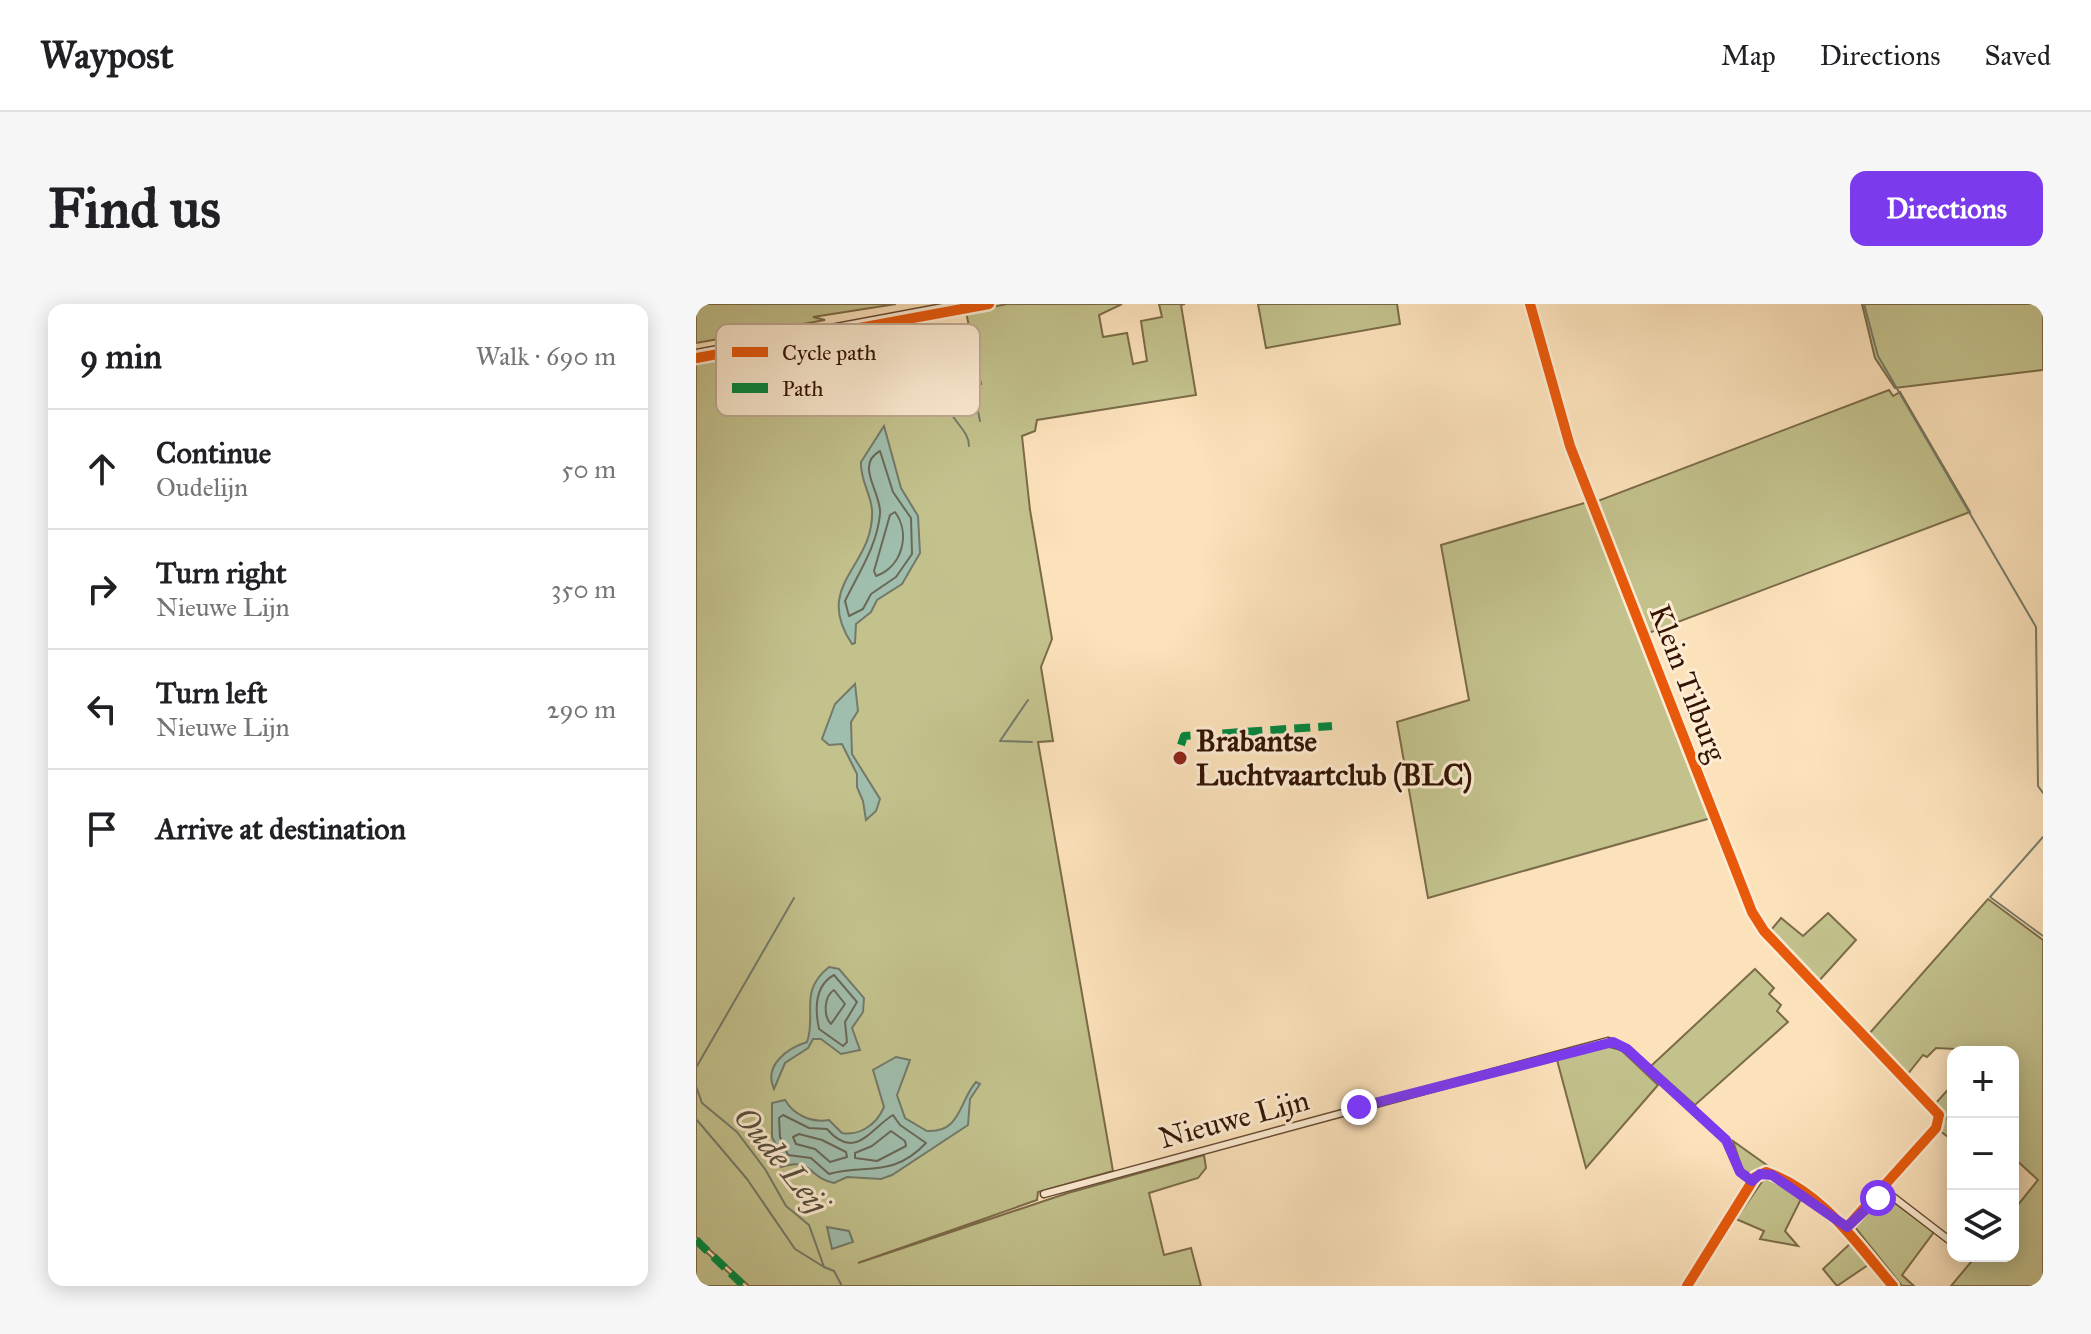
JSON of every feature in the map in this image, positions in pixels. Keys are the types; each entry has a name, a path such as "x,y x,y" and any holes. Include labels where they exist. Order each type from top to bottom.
{"street":[{"path":"852,324 959,304"},
{"name":"Klein Tilburg","path":"1530,304 1570,446 1752,912 1764,931 1939,1115 1936,1128 1884,1190"},
{"path":"696,353 716,349"},
{"name":"Nieuwe Lijn","path":"1044,1194 1608,1041 1627,1049 1726,1140 1740,1172 1752,1181"},
{"path":"1687,1286 1752,1181 1760,1174 1772,1175 1847,1227 1893,1286"},
{"path":"1847,1227 1884,1190 1947,1238"}],"shaded area":[{"path":"696,304 896,304 813,317 825,320 803,324 716,324 716,339 696,343"},
{"path":"1007,304 1122,304 1099,315 1103,337 1127,333 1133,364 1147,361 1141,321 1162,317 1159,304 1185,304 1181,305 1196,395 1037,420 1035,431 1022,436 1030,510 1052,639 1041,667 1053,741 1038,742 1113,1171 1038,1192 1037,1200 858,1263 1068,1193 1204,1155 1206,1168 1198,1178 1149,1193 1164,1255 1191,1248 1201,1286 749,1286 696,1237 696,361 716,357 716,416 980,416 980,324 968,324 966,312"},
{"path":"1258,304 1397,304 1400,324 1266,348"},
{"path":"1862,304 2043,304 2043,370 1895,388 1875,358"},
{"path":"1889,390 1893,396 1900,392 1970,512 1646,634 1595,502"},
{"path":"1588,502 1711,818 1428,898 1397,722 1469,700 1441,545"},
{"path":"1988,899 2043,940 2043,1286 1951,1286 1971,1262 2019,1262 2019,1204 2038,1180 2019,1163 2019,1046 1936,1048 1927,1057 1923,1055 1907,1075 1868,1035"},
{"path":"1828,913 1856,940 1818,982 1771,930 1781,918 1803,936"},
{"path":"1755,969 1774,988 1769,994 1781,1005 1777,1011 1788,1022 1695,1105 1651,1066"},
{"path":"1605,1046 1621,1050 1658,1085 1586,1168 1557,1060"},
{"path":"1947,1091 1947,1136 1939,1130 1946,1118 1935,1104"},
{"path":"1733,1141 1768,1166 1755,1175 1743,1171"},
{"path":"1766,1176 1803,1195 1785,1231 1798,1246 1760,1239 1764,1231 1736,1219"},
{"path":"1884,1195 1934,1232 1902,1275 1914,1286 1902,1286 1855,1227"},
{"path":"1853,1241 1871,1263 1837,1286 1823,1269"},
{"path":"696,1243 743,1286 706,1286 696,1279"}],"water":[{"path":"884,426 901,488 918,516 920,553 902,584 877,600 871,612 856,624 855,643 852,644 841,623 839,606 842,590 865,547 870,530 872,510 861,462"},
{"path":"855,684 858,711 851,722 852,754 880,799 876,811 866,820 857,787 857,774 842,744 829,745 822,739 835,704"},
{"path":"829,967 839,969 864,998 863,1012 852,1028 860,1050 841,1054 821,1039 813,1039 808,1048 785,1063 774,1089 772,1072 779,1059 792,1048 807,1042 811,994 820,976"},
{"path":"896,1057 910,1060 897,1095 905,1118 927,1131 947,1127 976,1082 980,1084 970,1099 968,1125 892,1175 881,1179 847,1177 834,1183 819,1177 805,1166 781,1167 775,1158 778,1149 772,1137 772,1103 785,1100 798,1114 810,1119 829,1120 842,1133 860,1131 876,1120 884,1107 873,1070"},
{"path":"827,1227 849,1231 853,1242 832,1249"}],"waterway":[{"path":"1864,304 1878,356 2036,627 2038,786 2043,793"},
{"path":"953,416 966,435 969,446"},
{"path":"979,416 980,421"},
{"path":"1028,700 1000,741 1032,742"},
{"path":"2043,837 1990,897 2043,936"},
{"path":"697,1066 794,898"},
{"name":"Oude Leij","path":"696,1086 702,1103 737,1132 765,1169 786,1206 809,1225 824,1267 834,1271 842,1286"},
{"name":"Oude Leij","path":"696,1119 747,1179 795,1249 824,1267"}],"marked path":[{"path":"1181,745 1184,736 1332,726"},
{"path":"696,1240 744,1286"}],"cycle path":[{"path":"880,324 989,304"},
{"path":"1530,304 1570,446 1752,912 1764,931 1939,1115 1936,1128 1847,1227"},
{"path":"696,358 716,354"},
{"path":"1687,1286 1755,1177 1766,1172 1805,1192 1837,1220 1893,1286"}],"place":[{"name":"Brabantse Luchtvaartclub (BLC)","path":"1180,758"}],"route":[{"path":"1359,1107 1608,1041 1627,1049 1726,1140 1740,1172 1752,1181 1766,1172 1799,1191 1847,1227 1878,1198"}]}
